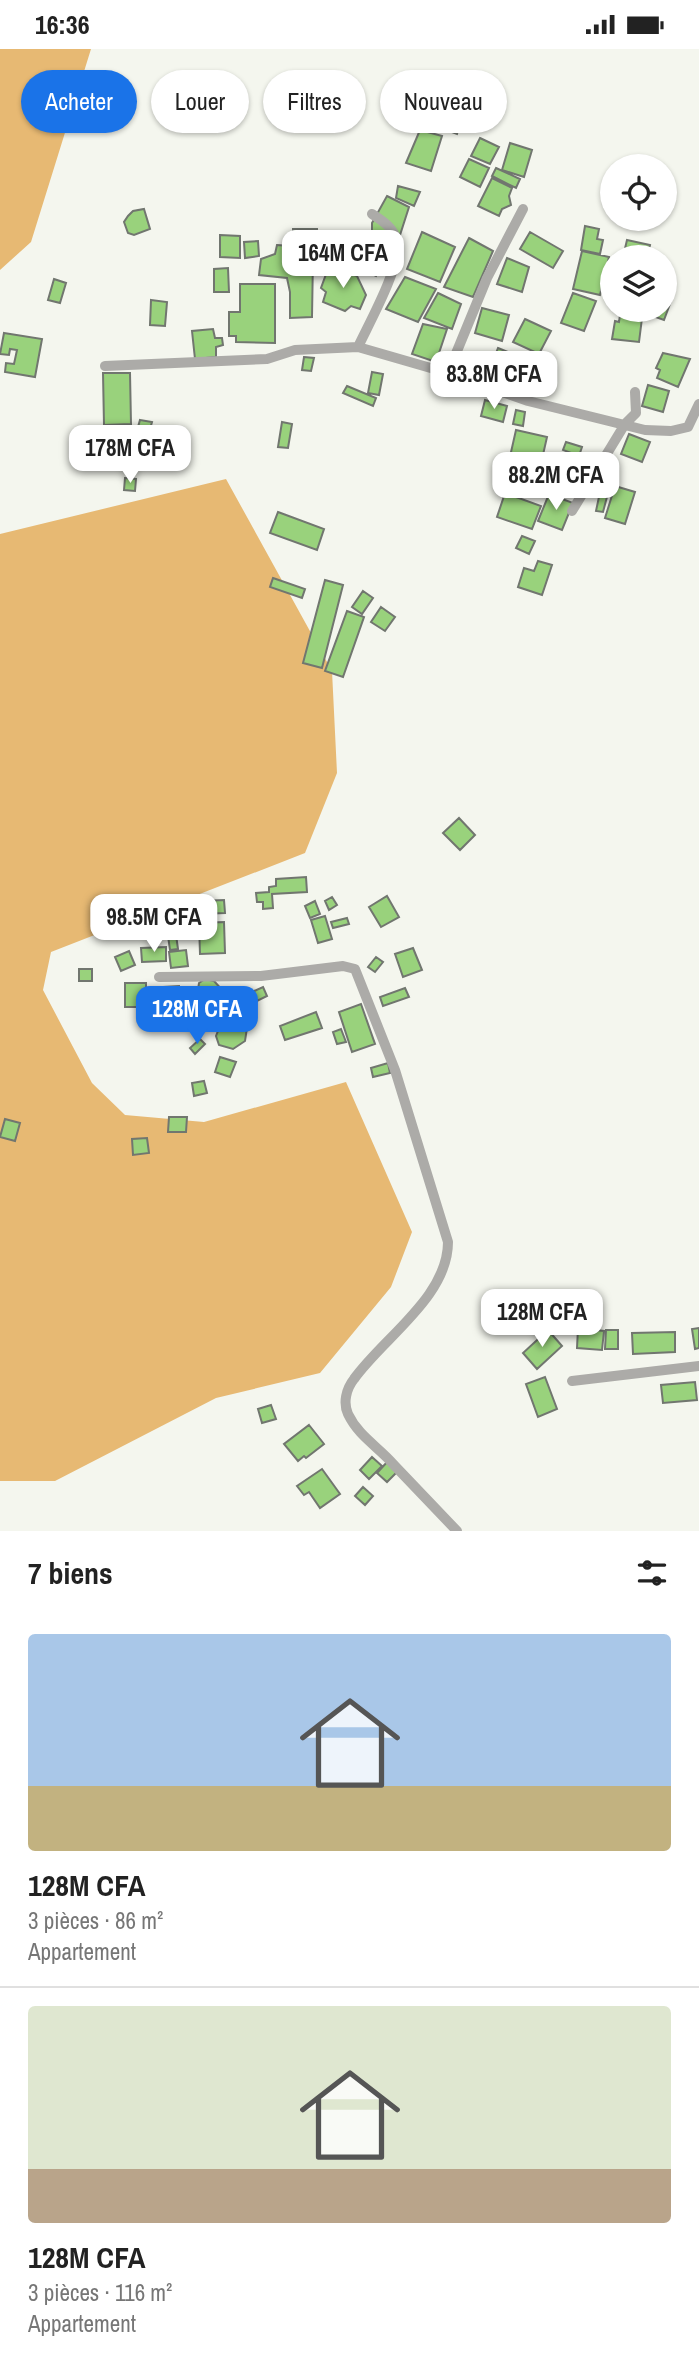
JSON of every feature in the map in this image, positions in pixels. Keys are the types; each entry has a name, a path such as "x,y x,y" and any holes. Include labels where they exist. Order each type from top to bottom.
{"street":[{"path":"448,373 487,278 523,209"},
{"path":"358,347 389,281 397,252 397,242 389,226 372,214"},
{"path":"105,366 267,359 295,350 358,347 448,373 528,401 661,432 694,427 699,404"},
{"path":"572,511 625,424 636,413 635,392"},
{"path":"159,977 261,977 344,965 355,969 398,1082 448,1241 448,1255 416,1310 353,1380 346,1396 347,1412 371,1445 394,1464 457,1531"},
{"path":"572,1381 699,1366"}],"shaded area":[{"path":"0,49 91,49 84,70 21,70 21,133 65,133 31,242 0,270"},
{"path":"226,479 332,671 337,773 305,853 51,952 43,990 92,1083 125,1115 204,1122 346,1082 412,1232 391,1287 320,1373 216,1398 55,1481 0,1481 0,534"}],"building":[{"path":"419,133 442,136 431,171 406,163"},
{"path":"480,138 499,147 490,164 471,156"},
{"path":"510,143 532,150 524,177 502,170"},
{"path":"469,159 489,168 480,187 460,177"},
{"path":"496,168 520,179 516,188 492,176"},
{"path":"492,178 512,188 509,196 511,205 502,209 499,216 478,206"},
{"path":"398,186 420,192 414,206 396,198"},
{"path":"387,196 409,207 400,235 396,233 391,242 372,232 372,223"},
{"path":"144,209 150,229 134,235 128,233 124,222 128,216 133,211"},
{"path":"585,226 599,229 597,239 603,240 600,254 581,250"},
{"path":"293,229 317,229 317,246 293,246"},
{"path":"422,232 455,247 440,282 407,269"},
{"path":"530,232 563,251 553,268 520,249"},
{"path":"370,233 391,242 376,276 355,266"},
{"path":"333,234 353,240 347,257 328,251"},
{"path":"220,235 240,236 240,258 220,257"},
{"path":"469,238 493,251 473,297 444,287"},
{"path":"627,240 650,245 626,245"},
{"path":"258,241 259,256 245,258 244,242"},
{"path":"277,245 290,246 290,258 313,258 312,317 290,318 287,278 259,275 261,259 275,254"},
{"path":"582,251 600,255 600,295 573,289"},
{"path":"507,258 529,267 522,292 497,284"},
{"path":"329,266 357,276 366,295 360,309 351,306 345,311 323,302 326,292 321,288"},
{"path":"228,268 229,292 214,292 214,269"},
{"path":"405,277 436,289 418,322 386,309"},
{"path":"54,279 66,283 60,303 48,300"},
{"path":"240,284 275,284 275,343 236,342 236,336 229,336 229,312 240,312"},
{"path":"438,293 461,304 452,329 424,318"},
{"path":"573,293 596,301 584,331 561,323"},
{"path":"151,300 167,302 165,326 150,325"},
{"path":"482,308 509,315 502,341 475,333"},
{"path":"525,319 551,331 539,354 513,342"},
{"path":"615,322 642,322 639,342 612,339"},
{"path":"423,324 447,329 436,362 412,354"},
{"path":"213,329 215,338 222,338 223,345 216,347 216,357 195,359 192,331"},
{"path":"4,333 42,339 35,377 5,372 6,363 14,364 17,350 10,349 9,355 0,354"},
{"path":"498,348 535,363 530,376 517,371 514,378 503,374 506,366 493,361"},
{"path":"663,353 690,359 678,387 657,378 660,370 656,368"},
{"path":"304,357 314,358 311,371 302,370"},
{"path":"372,372 383,374 379,395 368,393"},
{"path":"103,373 130,373 131,424 104,425"},
{"path":"517,374 535,378 531,395 513,391"},
{"path":"648,385 669,391 663,412 642,406"},
{"path":"347,386 376,398 373,406 343,393"},
{"path":"485,400 507,406 503,422 481,416"},
{"path":"516,410 525,412 523,426 513,424"},
{"path":"140,420 152,422 150,429 138,427"},
{"path":"282,422 292,424 288,448 278,447"},
{"path":"516,430 547,437 540,468 509,461"},
{"path":"629,434 650,442 642,462 621,454"},
{"path":"566,442 582,447 579,456 563,450"},
{"path":"556,462 580,470 572,496 548,488"},
{"path":"125,478 136,479 135,491 124,490"},
{"path":"615,486 635,492 625,524 605,518"},
{"path":"600,492 608,493 603,512 596,511"},
{"path":"505,493 541,506 532,529 497,517"},
{"path":"549,494 573,503 562,530 538,521"},
{"path":"278,512 324,529 317,550 270,533"},
{"path":"522,536 535,541 529,554 516,548"},
{"path":"538,561 552,565 542,595 518,587 524,568 534,571"},
{"path":"273,578 305,589 302,598 270,587"},
{"path":"325,580 343,585 322,668 303,663"},
{"path":"363,591 373,598 362,614 352,607"},
{"path":"381,607 395,617 385,631 371,622"},
{"path":"347,611 364,617 343,677 325,671"},
{"path":"459,818 475,835 460,850 443,833"},
{"path":"306,877 307,892 272,894 273,908 263,909 263,902 257,902 256,893 269,892 269,887 276,886 276,879"},
{"path":"387,896 399,917 381,927 369,907"},
{"path":"332,897 337,905 329,910 325,901"},
{"path":"224,900 225,913 200,914 199,901"},
{"path":"315,901 320,914 310,918 305,906"},
{"path":"325,916 332,939 318,943 311,920"},
{"path":"347,918 349,924 333,928 331,922"},
{"path":"187,919 188,932 156,936 155,923"},
{"path":"224,922 225,953 200,954 199,923"},
{"path":"176,935 178,949 170,950 168,936"},
{"path":"166,947 166,961 142,962 141,948"},
{"path":"413,948 422,970 403,977 395,954"},
{"path":"186,950 188,966 171,968 169,952"},
{"path":"129,951 135,965 121,971 115,957"},
{"path":"376,957 383,962 375,972 368,967"},
{"path":"79,969 92,969 92,981 79,981"},
{"path":"205,979 214,981 223,991 251,992 255,1006 249,1015 245,1041 233,1049 219,1045 216,1036 220,1026 231,1024 233,1016 227,1003 222,1001 207,1007 196,1002 199,983"},
{"path":"125,983 146,983 146,1007 125,1007"},
{"path":"179,986 180,1004 148,1005 147,988"},
{"path":"263,987 267,996 257,1001 252,992"},
{"path":"405,988 409,997 383,1006 380,997"},
{"path":"361,1004 375,1044 352,1052 339,1012"},
{"path":"316,1012 322,1028 285,1040 280,1026"},
{"path":"341,1029 346,1042 337,1044 333,1032"},
{"path":"200,1039 205,1044 195,1054 190,1048"},
{"path":"220,1057 236,1062 230,1077 215,1072"},
{"path":"388,1063 390,1073 373,1077 371,1068"},
{"path":"204,1081 207,1093 194,1096 192,1083"},
{"path":"169,1117 187,1117 186,1132 168,1132"},
{"path":"5,1119 20,1123 15,1141 0,1137"},
{"path":"147,1138 149,1153 133,1155 132,1139"},
{"path":"578,1328 604,1331 602,1350 577,1348"},
{"path":"699,1328 699,1348 695,1349 692,1329"},
{"path":"548,1330 562,1346 537,1369 523,1353"},
{"path":"606,1330 618,1330 618,1349 605,1349"},
{"path":"675,1332 675,1352 633,1354 632,1333"},
{"path":"545,1377 557,1409 538,1417 526,1384"},
{"path":"695,1382 697,1400 663,1403 661,1385"},
{"path":"271,1405 276,1419 262,1423 258,1409"},
{"path":"309,1425 324,1444 298,1461 284,1444"},
{"path":"372,1457 382,1466 369,1479 360,1470"},
{"path":"388,1461 398,1471 387,1482 377,1473"},
{"path":"322,1469 340,1494 320,1508 309,1492 304,1495 297,1486"},
{"path":"363,1487 373,1496 365,1505 355,1496"}]}
